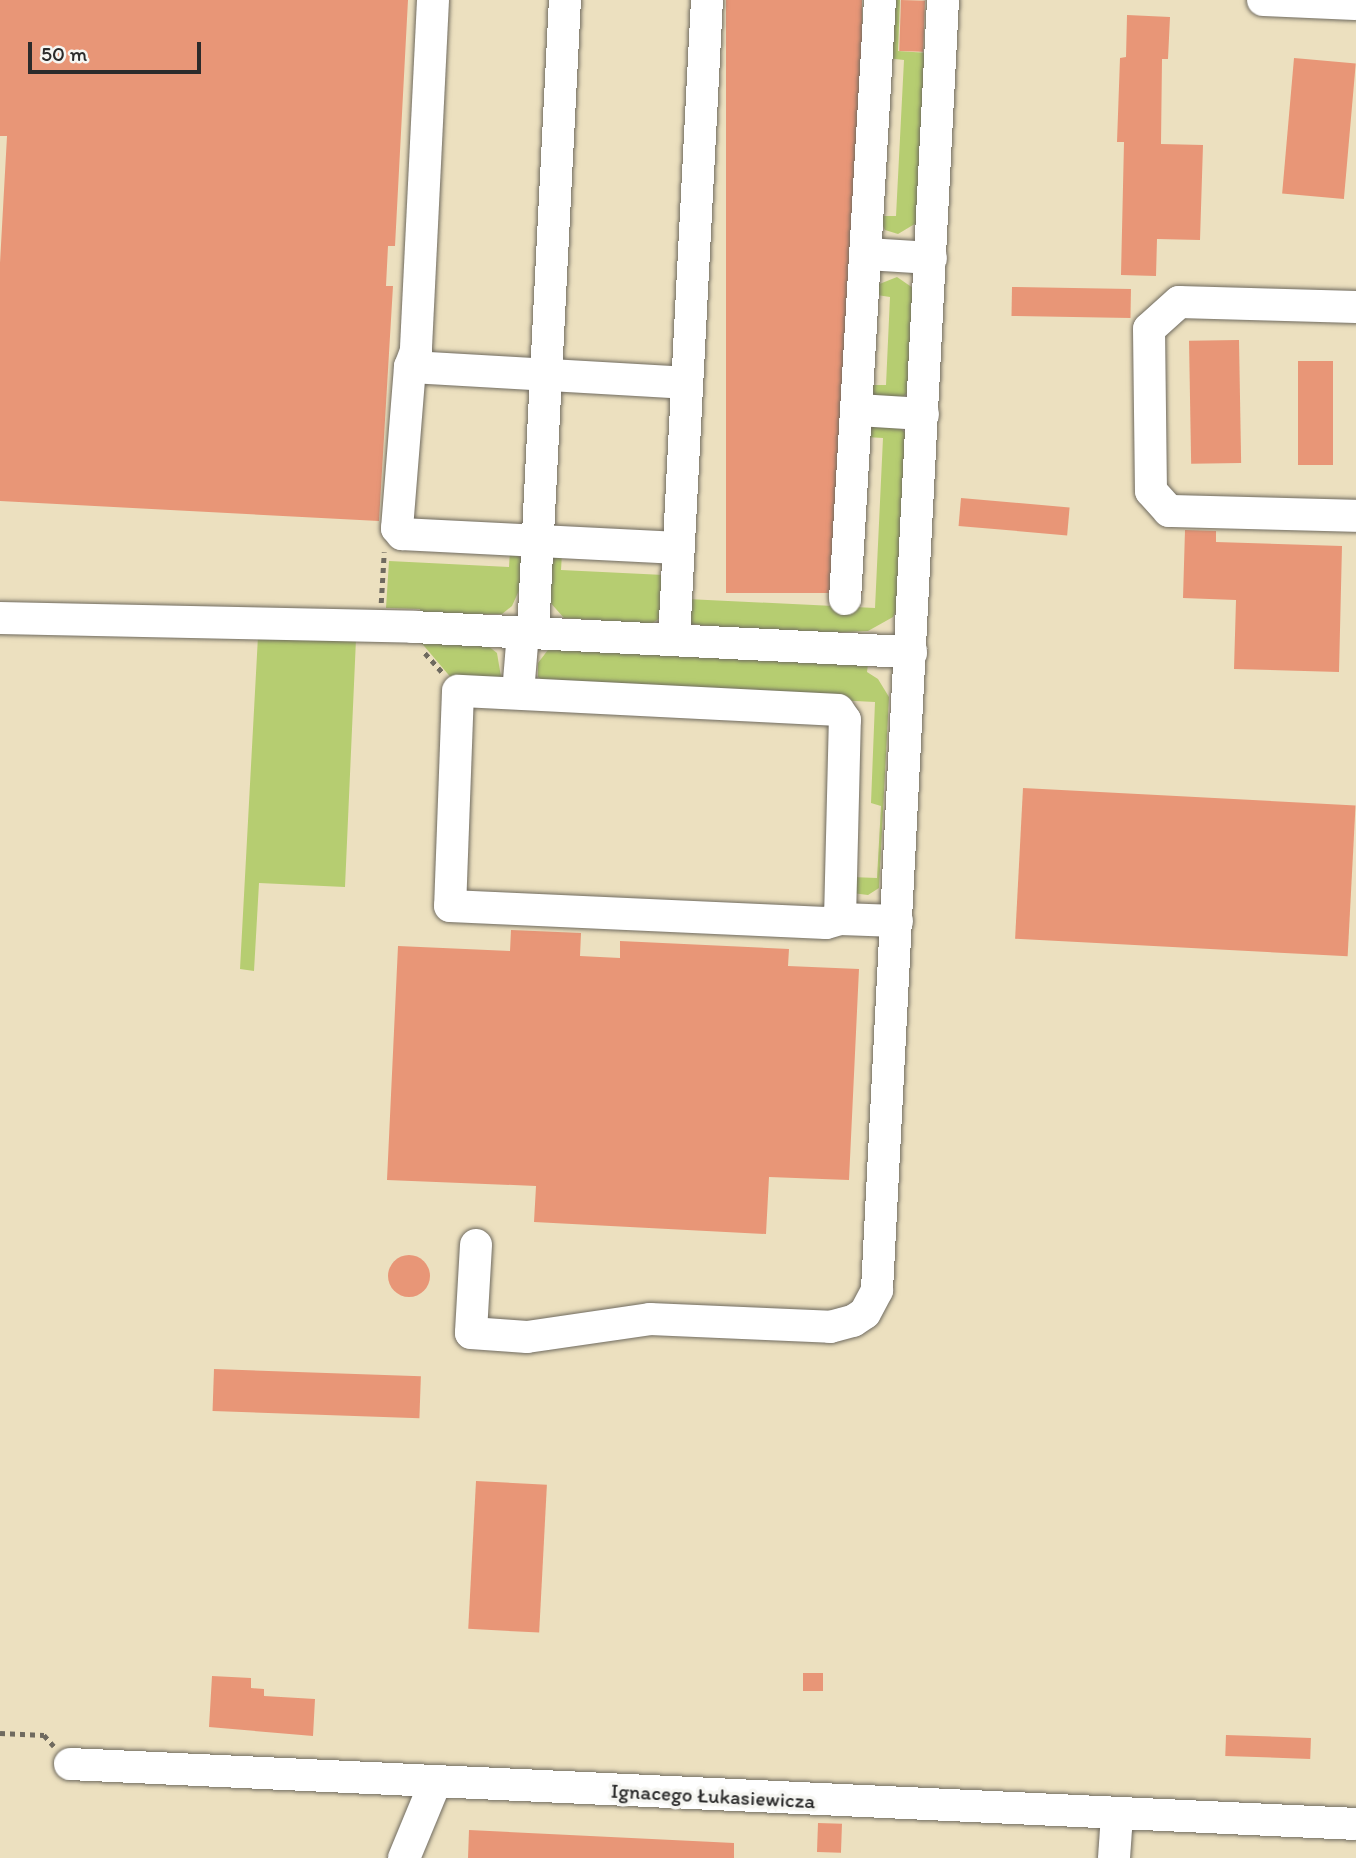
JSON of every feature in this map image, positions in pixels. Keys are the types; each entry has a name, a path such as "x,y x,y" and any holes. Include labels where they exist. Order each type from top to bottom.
{"street":[{"path":"433,0 420,304 416,351 410,367 397,528 402,534 678,548"},
{"path":"518,693 528,633 536,540 565,0"},
{"path":"674,640 707,0"},
{"path":"845,599 880,0"},
{"path":"476,1245 471,1333 527,1337 650,1319 830,1326 853,1321 865,1313 880,1275 943,0"},
{"path":"1263,0 1356,4"},
{"path":"867,254 931,258"},
{"path":"1356,307 1178,302 1149,328 1151,491 1169,512 1356,516"},
{"path":"410,367 686,383"},
{"path":"858,410 923,414"},
{"path":"0,618 528,633 911,652"},
{"path":"840,919 845,720 838,710 458,691 450,906 827,923 840,919 897,921"},
{"name":"Ignacego Łukasiewicza","path":"70,1764 1117,1815 1356,1824"},
{"path":"404,1858 435,1783"},
{"path":"1114,1858 1117,1815"}],"path":[{"path":"422,650 458,691"},
{"path":"0,1733 44,1735 70,1764"}],"green space":[{"path":"889,0 900,0 898,51 928,53 918,222 898,234 885,230 878,216 896,216 904,60 886,58"},
{"path":"897,277 913,288 909,391 901,399 872,395 869,385 886,385 890,297 877,295 877,285"},
{"path":"872,426 899,427 908,435 897,609 893,617 868,631 797,634 691,624 687,599 875,608 883,438 866,437"},
{"path":"510,550 522,559 521,586 512,606 502,614 421,614 420,609 386,608 389,561 509,567"},
{"path":"562,553 561,570 664,575 660,618 651,624 564,618 548,600 550,557"},
{"path":"258,636 356,639 345,887 259,883 254,971 240,969"},
{"path":"419,640 483,642 497,653 501,677 453,680"},
{"path":"551,646 868,664 867,672 878,679 889,697 879,888 868,895 852,893 851,877 877,878 881,806 871,803 875,702 548,685 538,677 538,663"}],"building":[{"path":"0,0 408,0 395,246 388,246 386,286 393,286 379,521 0,501 0,263 7,136 0,136"},
{"path":"726,0 862,0 862,593 726,593"},
{"path":"901,0 925,1 923,52 899,51"},
{"path":"1127,15 1170,17 1168,59 1162,59 1161,144 1203,145 1200,240 1157,239 1156,276 1121,275 1124,142 1117,142 1120,58 1126,57"},
{"path":"1294,58 1356,63 1344,199 1282,193"},
{"path":"1012,287 1131,289 1130,318 1011,316"},
{"path":"1239,340 1241,463 1191,464 1189,341"},
{"path":"1298,361 1333,361 1333,465 1298,465"},
{"path":"961,498 1070,507 1067,535 959,526"},
{"path":"1185,530 1216,531 1216,542 1342,546 1339,672 1234,669 1236,600 1183,598"},
{"path":"1023,788 1356,805 1348,956 1015,939"},
{"path":"511,930 581,933 580,956 620,958 620,941 789,949 788,966 859,969 849,1180 769,1177 766,1234 534,1222 536,1186 387,1180 398,946 510,951"},
{"path":"409,1255 424,1261 430,1276 424,1291 409,1297 394,1291 388,1276 394,1261"},
{"path":"214,1369 421,1376 419,1418 213,1411"},
{"path":"476,1481 547,1485 539,1633 468,1629"},
{"path":"803,1673 823,1673 823,1691 803,1691"},
{"path":"212,1676 251,1678 251,1688 264,1689 264,1696 315,1699 313,1736 209,1727"},
{"path":"1226,1735 1311,1738 1310,1759 1225,1756"},
{"path":"818,1823 842,1824 841,1853 817,1852"},
{"path":"469,1830 734,1843 734,1858 468,1858"}]}
